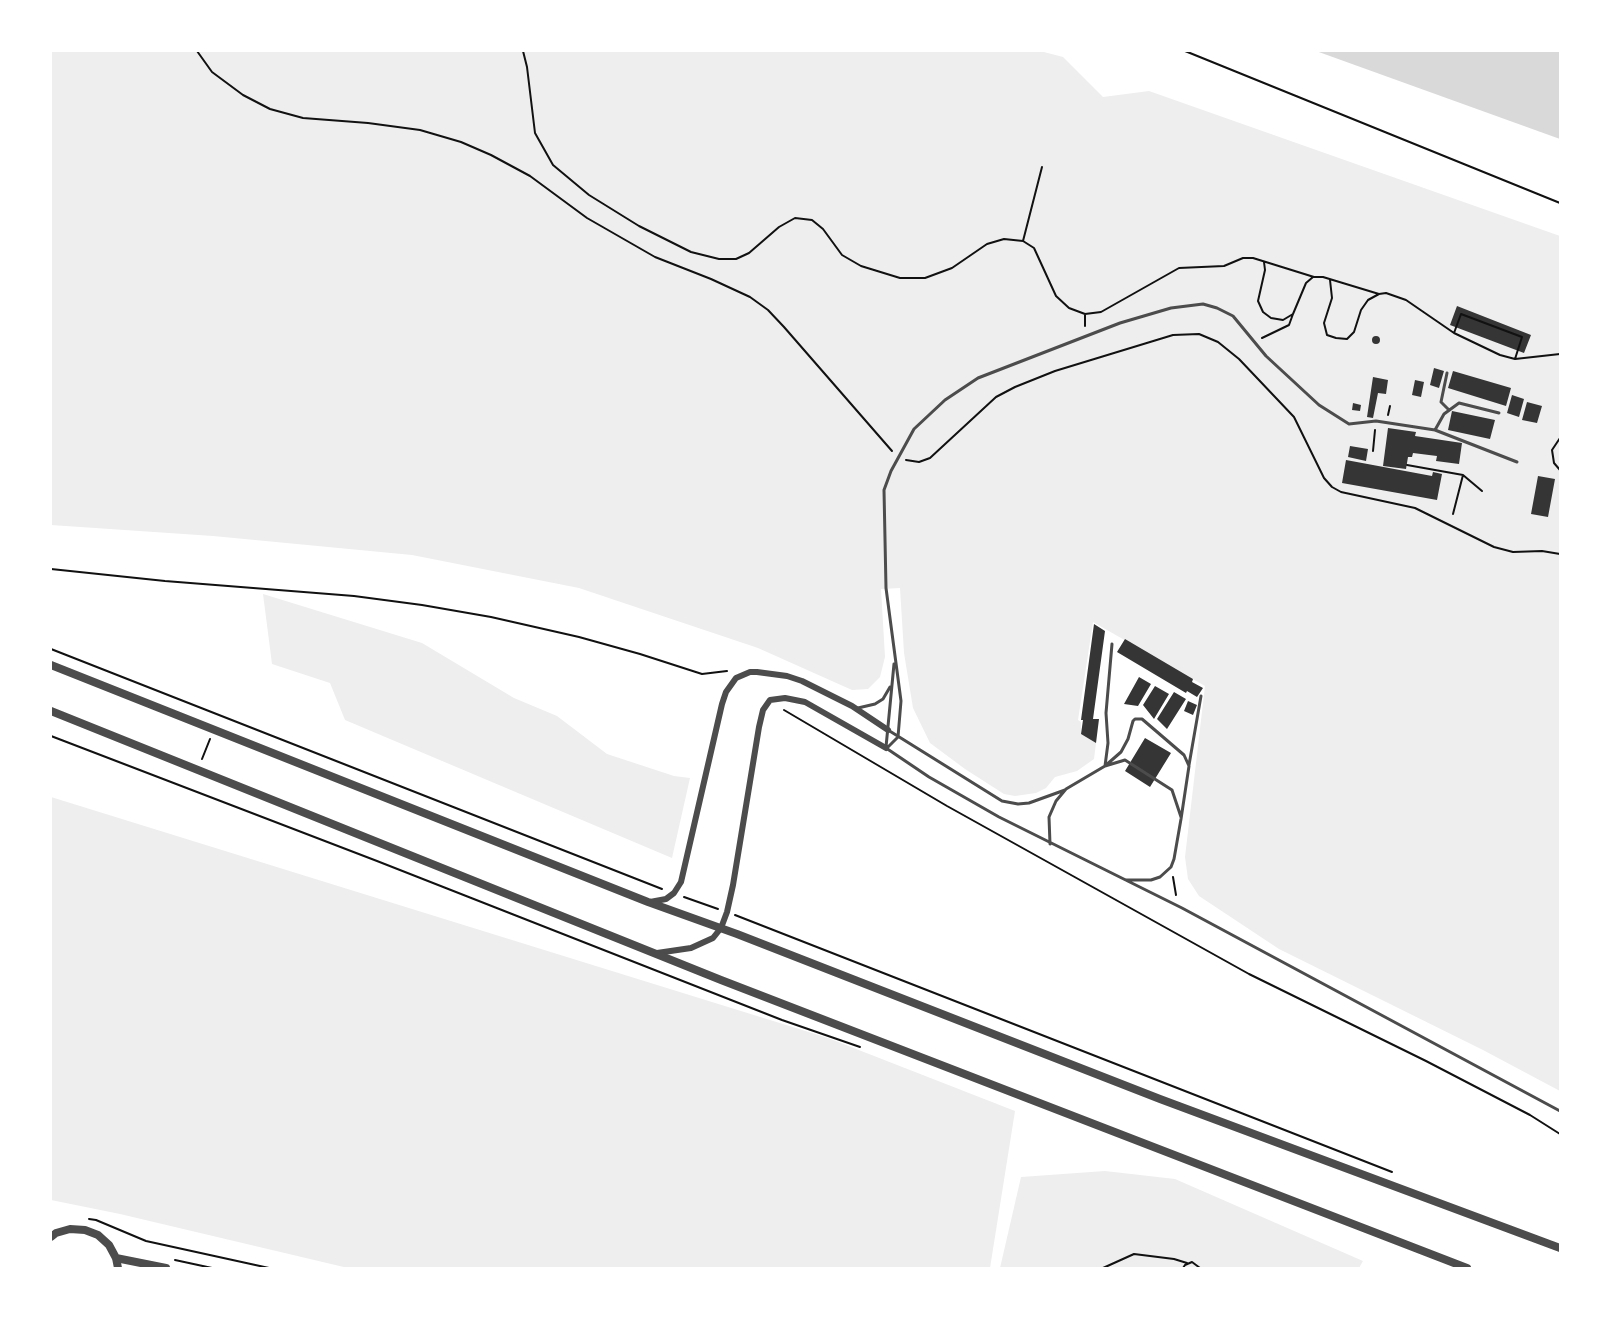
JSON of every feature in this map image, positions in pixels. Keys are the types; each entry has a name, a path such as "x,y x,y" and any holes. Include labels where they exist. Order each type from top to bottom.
{"street":[{"path":"51,665 648,902 721,928 1160,1099 1560,1248"},
{"path":"648,902 666,899 674,893 681,882 722,704 730,684 736,678 750,672 787,676 802,681 852,706 888,730"},
{"path":"657,953 697,946 713,938 721,928 727,912 763,710 770,700 777,698 806,702 886,748"},
{"path":"51,711 743,988 1467,1268"},
{"path":"51,1237 70,1229 85,1230 98,1235 109,1245 118,1268"},
{"path":"116,1258 166,1268"}],"lane":[{"path":"886,748 898,736 901,701 886,588 884,490 914,429 945,400 978,378 1086,335 1171,308 1203,304 1233,316 1266,356 1319,405 1349,424 1376,421 1435,430 1516,462"},
{"path":"1447,373 1441,402 1448,409"},
{"path":"1435,430 1448,409 1459,404 1499,413"},
{"path":"1105,766 1108,743 1106,713 1112,644"},
{"path":"886,748 894,659"},
{"path":"852,706 868,707 883,699 892,680"},
{"path":"1122,879 1142,881 1160,877 1171,867 1201,696"},
{"path":"888,730 1002,801 1018,804 1029,803 1066,789 1105,766 1121,752 1128,739 1133,721 1138,718 1184,755 1189,766"},
{"path":"886,748 939,783 1050,844 1182,908 1560,1112"},
{"path":"1105,766 1125,760 1172,790 1181,819"},
{"path":"1050,844 1049,817 1056,801 1066,789"}],"path":[{"path":"196,51 212,72 243,95 270,109 303,118 420,130 491,154 530,176 587,218 655,257 750,297 768,310 784,327 898,458 919,462 930,458 996,398 1015,387 1056,371 1173,336 1199,334 1218,342 1239,359 1294,417 1324,478 1332,487 1341,492 1415,508 1494,547 1514,552 1542,551 1560,554"},
{"path":"523,51 535,134 553,165 589,195 629,220 691,252 719,259 736,259 749,253 779,227 795,218 812,220 823,229 842,255 861,266 900,278 925,278 952,268 987,244 1004,239 1023,241 1034,248 1056,296 1069,308 1085,314 1101,312 1179,268 1224,266 1243,258 1252,258 1314,277 1323,277 1406,300 1454,333 1500,355 1515,359 1560,354"},
{"path":"1185,51 1560,203"},
{"path":"1023,241 1042,167"},
{"path":"1264,262 1265,270 1258,301 1263,312 1271,318 1283,320 1293,314"},
{"path":"1253,341 1289,325 1306,283 1314,277"},
{"path":"1330,280 1332,298 1324,323 1327,335 1336,339 1347,339 1354,332 1361,310 1368,300 1378,294"},
{"path":"1085,314 1086,335"},
{"path":"1454,333 1461,314 1522,337 1515,359"},
{"path":"1373,451 1376,421"},
{"path":"1560,438 1552,450 1554,463 1560,470"},
{"path":"1407,465 1463,475 1482,491"},
{"path":"1453,514 1463,475"},
{"path":"51,569 165,582 344,596 422,605 491,617 579,637 702,674 733,669"},
{"path":"51,649 1398,1175"},
{"path":"763,710 771,714 778,709 783,709 947,806 1239,968 1425,1060 1560,1134"},
{"path":"199,769 214,728"},
{"path":"1174,860 1174,889 1182,908"},
{"path":"86,1218 146,1241 269,1268"},
{"path":"1103,1268 1134,1254 1192,1262 1200,1268"},
{"path":"169,1259 212,1268"},
{"path":"1183,1268 1187,1263"}],"shaded area":[{"path":"51,51 1040,51 1063,57 1103,97 1149,91 1560,236 1560,1091 1483,1050 1279,949 1199,896 1188,879 1185,857 1205,686 1093,622 1078,720 1081,722 1081,734 1096,743 1094,759 1077,771 1055,777 1046,788 1036,793 1015,796 1004,794 930,743 913,708 904,653 900,588 881,589 885,657 880,677 868,689 852,690 758,648 579,588 412,555 213,536 51,525"},
{"path":"1316,51 1560,51 1560,139"},
{"path":"263,594 422,643 514,698 557,716 607,754 674,776 690,778 672,858 345,720 330,683 272,664"},
{"path":"51,797 828,1038 1015,1111 990,1268 348,1268 51,1200"},
{"path":"1105,1171 1175,1179 1363,1261 1359,1268 1000,1268 1021,1177"}],"building":[{"path":"1457,306 1531,335 1524,353 1450,325"},
{"path":"1376,336 1380,340 1376,344 1372,340"},
{"path":"1434,368 1444,371 1439,388 1430,385"},
{"path":"1453,371 1511,388 1506,406 1448,388"},
{"path":"1373,377 1388,380 1386,394 1378,393 1373,418 1367,417"},
{"path":"1415,380 1424,382 1421,397 1412,395"},
{"path":"1512,395 1524,399 1519,417 1507,413"},
{"path":"1527,402 1542,406 1537,423 1522,420"},
{"path":"1353,403 1361,405 1360,411 1352,410"},
{"path":"1452,411 1495,420 1490,439 1448,430"},
{"path":"1388,428 1416,432 1415,436 1462,443 1459,464 1436,461 1437,456 1413,453 1412,457 1408,457 1406,469 1383,466"},
{"path":"1350,446 1368,449 1366,461 1348,457"},
{"path":"1346,460 1432,476 1433,472 1442,474 1437,500 1342,483"},
{"path":"1538,476 1555,479 1548,517 1531,514"},
{"path":"1094,624 1105,631 1093,719 1099,719 1096,743 1081,734"},
{"path":"1125,639 1193,679 1192,682 1203,688 1197,697 1187,691 1186,693 1117,652"},
{"path":"1139,677 1151,684 1138,706 1124,704"},
{"path":"1155,686 1169,694 1154,719 1143,705"},
{"path":"1174,692 1186,699 1167,729 1157,719"},
{"path":"1188,701 1197,705 1193,715 1184,711"},
{"path":"1145,738 1171,753 1150,787 1125,771"}]}
